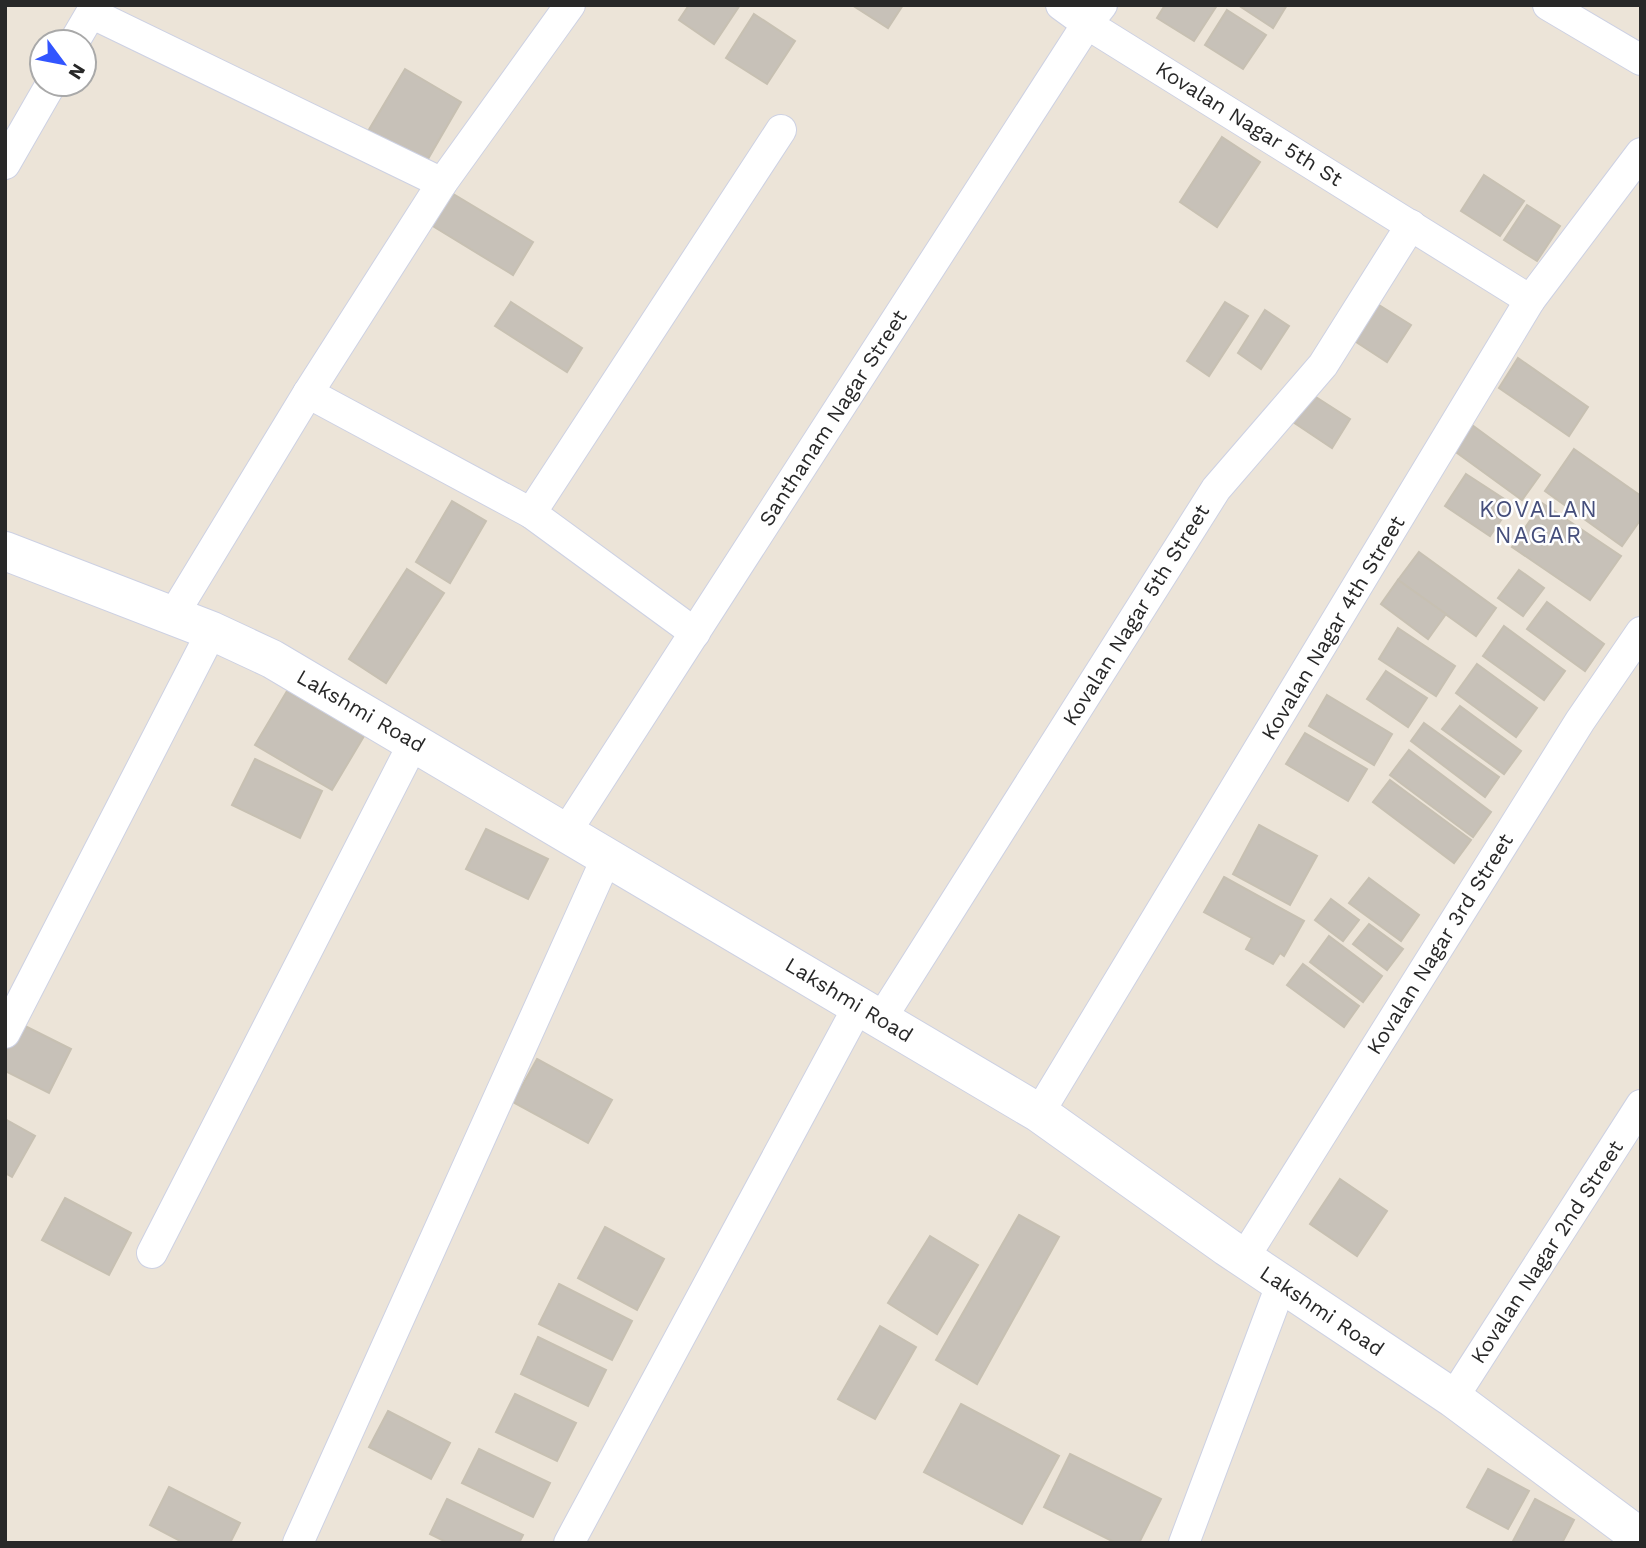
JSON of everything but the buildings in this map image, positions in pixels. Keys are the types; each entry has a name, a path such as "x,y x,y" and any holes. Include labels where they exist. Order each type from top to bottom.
{"street":[{"path":"172,617 308,393 442,183 570,5"},
{"name":"Kovalan Nagar 5th St","path":"1061,5 1094,15 1411,225 1530,300"},
{"path":"1548,5 1641,60"},
{"path":"82,28 91,13 442,183"},
{"name":"Santhanam Nagar Street","path":"566,832 1094,15"},
{"path":"5,164 43,98"},
{"path":"531,513 781,130"},
{"name":"Kovalan Nagar 4th Street","path":"1040,1113 1530,300 1641,153"},
{"name":"Kovalan Nagar 5th Street","path":"569,1543 870,1012 1216,489 1323,365 1411,225"},
{"path":"308,393 531,513 695,633"},
{"name":"Lakshmi Road","path":"6,553 212,631 272,659 1040,1113 1282,1285 1453,1398 1641,1538"},
{"path":"5,1033 212,631"},
{"name":"Kovalan Nagar 3rd Street","path":"1244,1258 1580,721 1641,632"},
{"path":"152,1253 414,742"},
{"path":"298,1543 607,857"},
{"name":"Kovalan Nagar 2nd Street","path":"1453,1398 1641,1105"},
{"path":"1184,1543 1282,1285"}],"district":[{"name":"KOVALAN NAGAR","path":"1539,522"}]}
